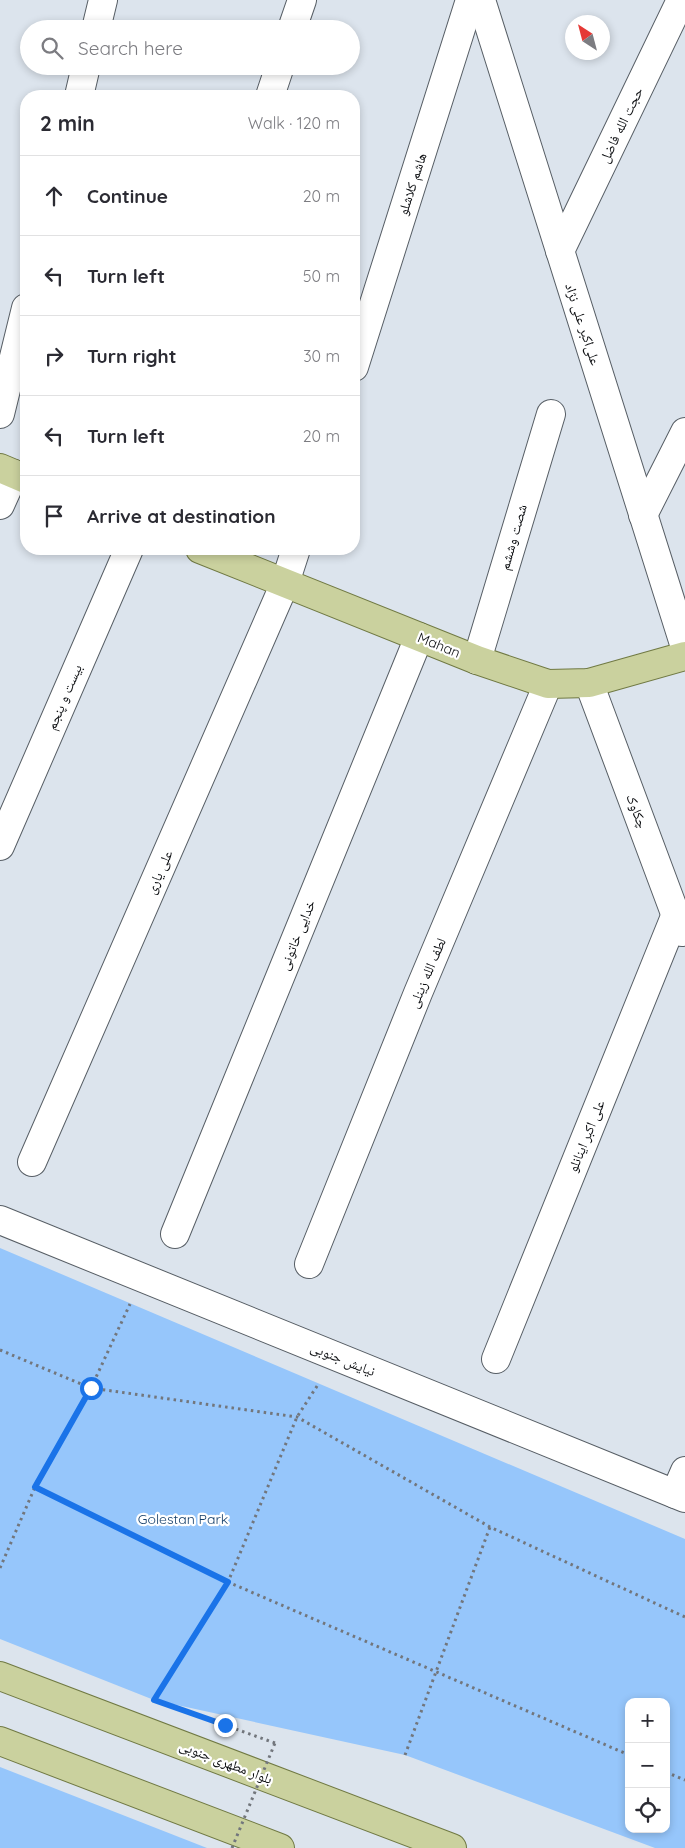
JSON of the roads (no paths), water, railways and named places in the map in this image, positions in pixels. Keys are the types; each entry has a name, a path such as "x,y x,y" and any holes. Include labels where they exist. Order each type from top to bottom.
{"main road":[{"name":"Mahan","path":"215,555 477,660 548,684 589,682 685,656"},
{"name":"بلوار مطهری جنوبی","path":"0,1676 452,1848"},
{"path":"0,1741 280,1848"}],"street":[{"path":"98,20 103,0"},
{"path":"295,20 302,0"},
{"name":"هاشم کلاشلو","path":"360,348 470,0"},
{"name":"علی‌اکبر علی نژاد","path":"481,0 685,647"},
{"name":"حجت الله فاضل","path":"560,251 681,0"},
{"path":"80,90 84,75"},
{"path":"272,90 277,75"},
{"path":"0,414 20,332"},
{"name":"شصت وششم","path":"477,660 551,414"},
{"path":"644,515 685,432"},
{"path":"0,505 13,473"},
{"name":"بیست و پنجم","path":"0,846 126,555"},
{"path":"285,583 294,555"},
{"name":"علی یاری","path":"32,1162 285,583"},
{"name":"خدایی خاتونی","path":"175,1234 419,637"},
{"name":"چکاوک","path":"589,682 685,940"},
{"name":"لطف الله زینلی","path":"309,1264 418,993 548,684"},
{"name":"علی اکبر اینانلو","path":"496,1359 676,914"},
{"name":"نیایش جنوبی","path":"0,1220 682,1488"}],"park label":[{"name":"Golestan Park","path":"183,1519"}]}
